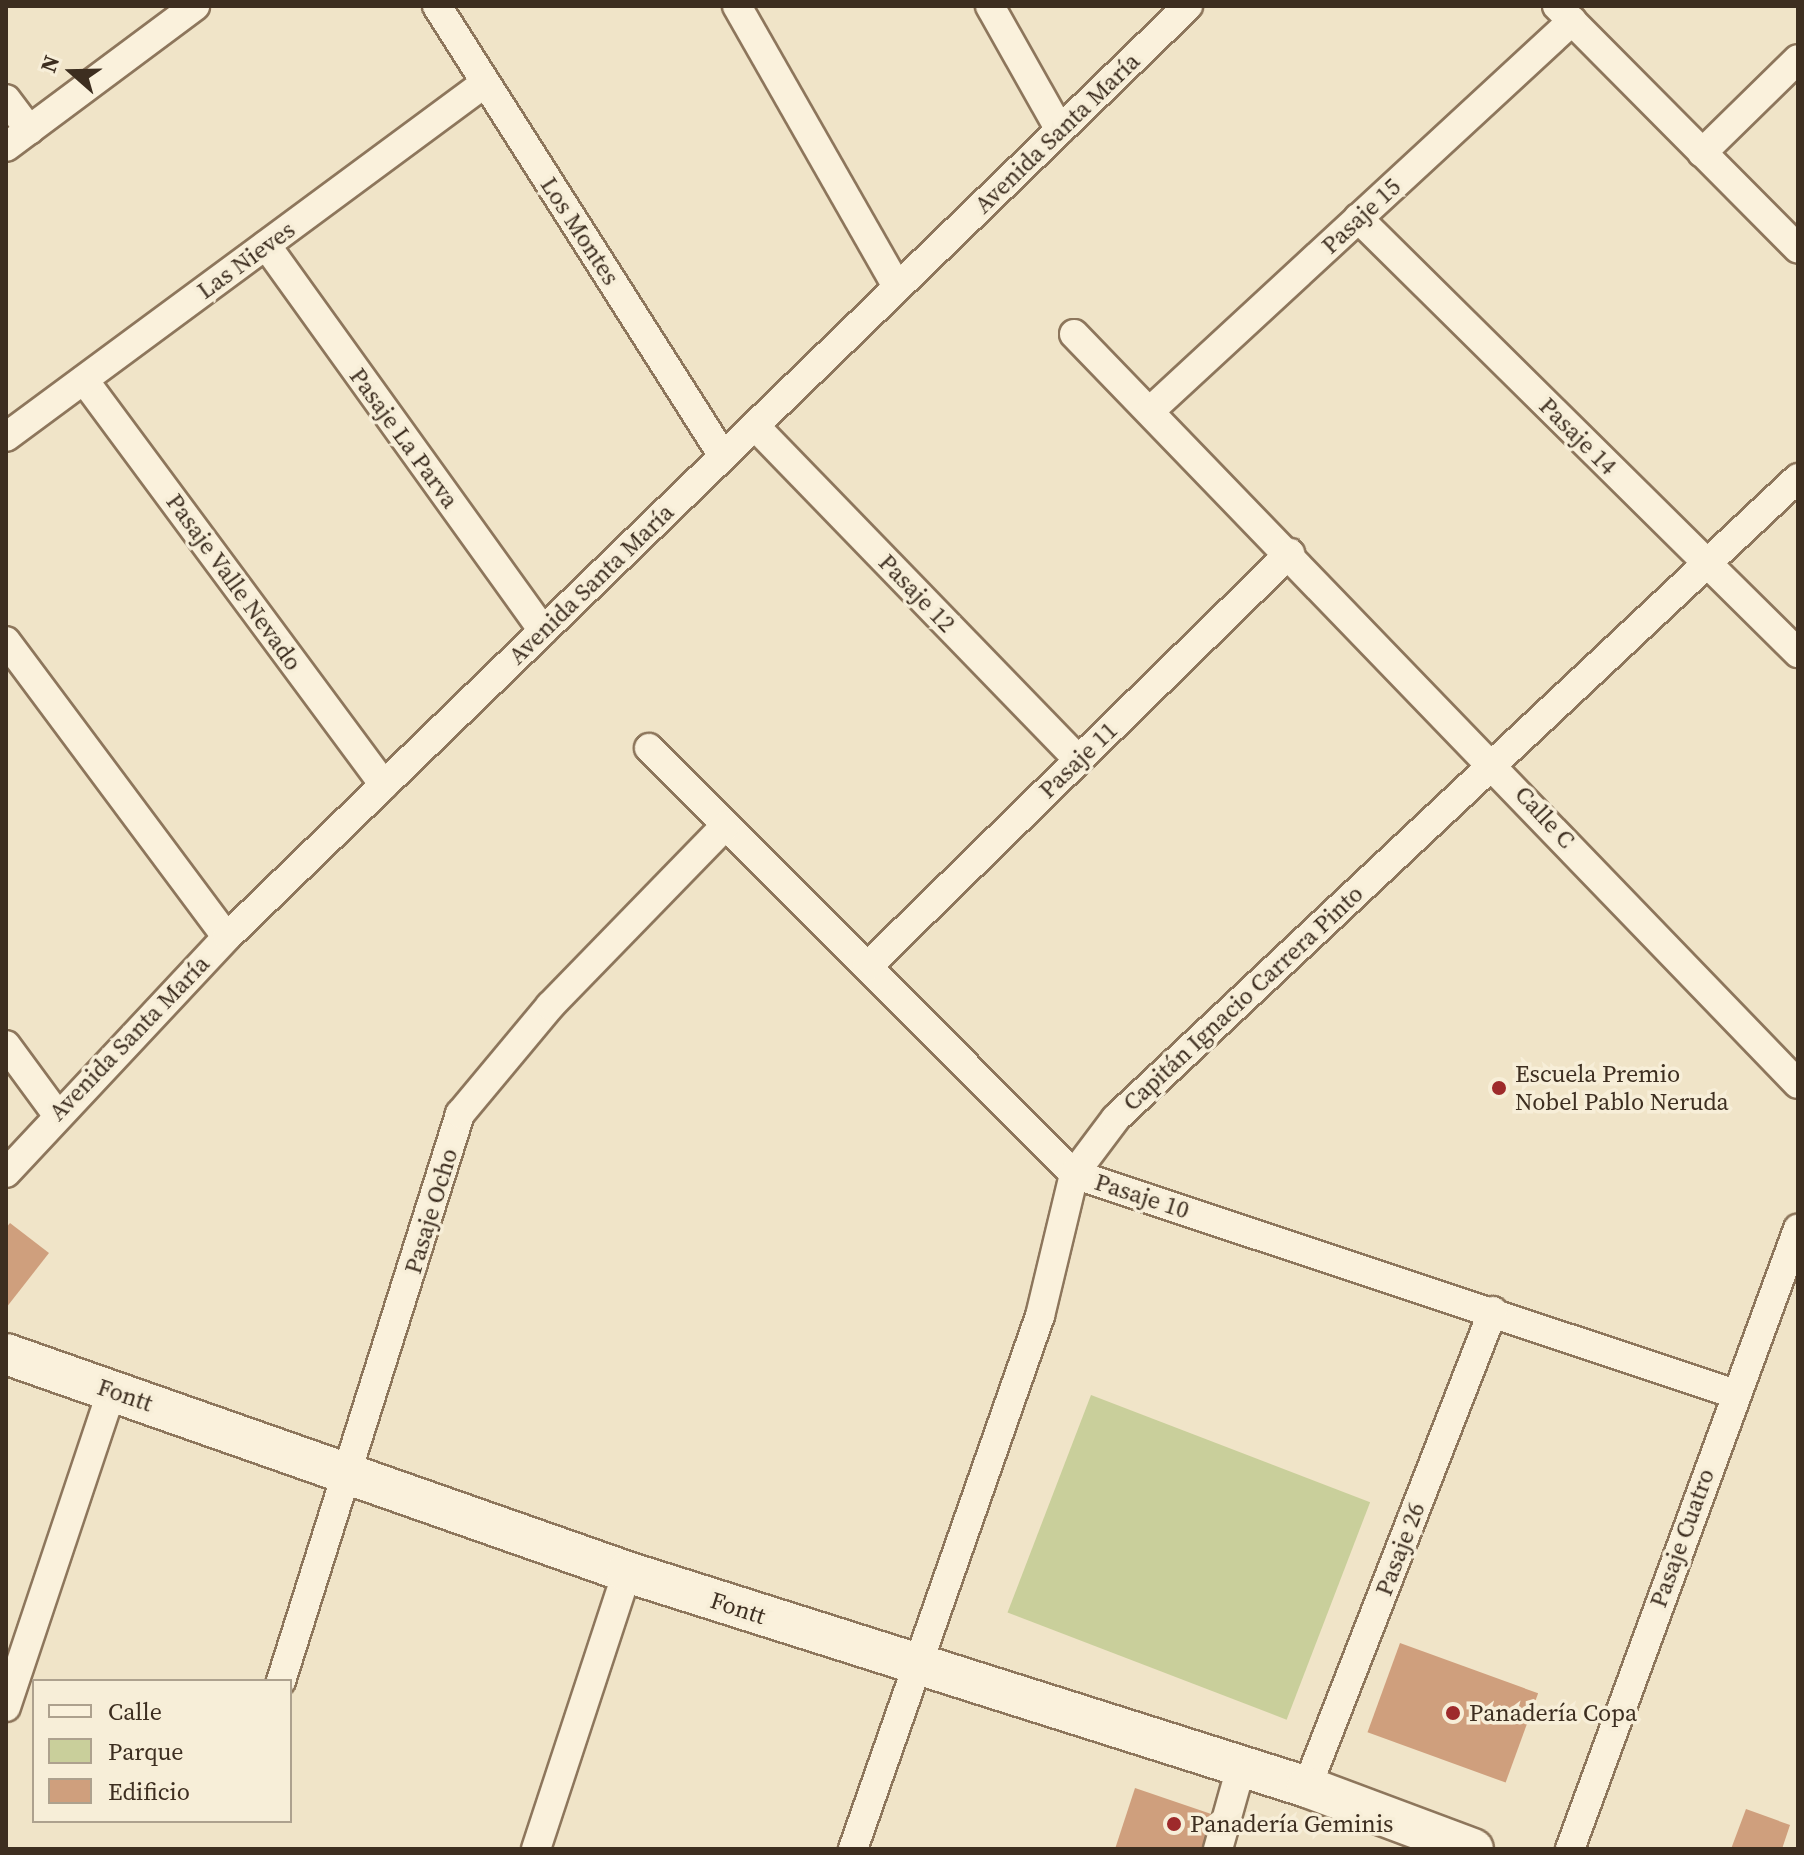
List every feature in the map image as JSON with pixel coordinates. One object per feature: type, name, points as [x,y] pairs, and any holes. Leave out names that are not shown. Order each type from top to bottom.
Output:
[{"type":"main road","name":"Fontt","points":[[6,1354],[627,1572],[1307,1787],[1473,1849]]},
{"type":"street","name":"Los Montes","points":[[437,6],[723,456]]},
{"type":"street","points":[[737,6],[897,287]]},
{"type":"street","points":[[990,6],[1060,130]]},
{"type":"street","name":"Avenida Santa María","points":[[6,1173],[56,1113],[227,937],[1188,6]]},
{"type":"street","points":[[6,147],[190,8]]},
{"type":"street","points":[[1564,14],[1798,249]]},
{"type":"street","name":"Pasaje 15","points":[[1150,411],[1358,218],[1564,14]]},
{"type":"street","points":[[1702,153],[1798,59]]},
{"type":"street","name":"Las Nieves","points":[[6,437],[485,83]]},
{"type":"street","points":[[6,99],[29,130]]},
{"type":"street","name":"Pasaje 14","points":[[1358,218],[1798,653]]},
{"type":"street","name":"Pasaje La Parva","points":[[266,245],[543,631]]},
{"type":"street","name":"Calle C","points":[[1074,334],[1493,762],[1798,1084]]},
{"type":"street","name":"Pasaje Valle Nevado","points":[[84,380],[384,785]]},
{"type":"street","name":"Pasaje 12","points":[[755,426],[1079,760]]},
{"type":"street","name":"Capitán Ignacio Carrera Pinto","points":[[853,1849],[1040,1316],[1074,1174],[1116,1118],[1798,478]]},
{"type":"street","name":"Pasaje 11","points":[[867,967],[1290,553]]},
{"type":"street","points":[[6,641],[227,937]]},
{"type":"street","name":"Pasaje 10","points":[[649,748],[1074,1174],[1735,1394]]},
{"type":"street","name":"Pasaje Ocho","points":[[282,1679],[351,1475],[460,1114],[550,1006],[726,825]]},
{"type":"street","points":[[6,1045],[56,1113]]},
{"type":"street","name":"Pasaje Cuatro","points":[[1570,1849],[1798,1229]]},
{"type":"street","name":"Pasaje 26","points":[[1307,1787],[1493,1311]]},
{"type":"street","points":[[6,1707],[112,1391]]},
{"type":"street","points":[[536,1849],[627,1572]]},
{"type":"street","points":[[1218,1849],[1241,1767]]},
{"type":"green space","points":[[1091,1395],[1370,1502],[1287,1720],[1008,1613]]},
{"type":"building","points":[[10,1223],[49,1253],[6,1308],[6,1228]]},
{"type":"building","name":"Panadería Copa","points":[[1400,1643],[1538,1693],[1506,1783],[1368,1732]]},
{"type":"building","points":[[1135,1788],[1223,1818],[1212,1849],[1115,1849]]},
{"type":"building","points":[[1746,1809],[1790,1825],[1782,1849],[1731,1849]]},
{"type":"place","name":"Escuela Premio Nobel Pablo Neruda","points":[[1499,1088]]},
{"type":"place","name":"Panadería Copa","points":[[1453,1713]]},
{"type":"place","name":"Panadería Geminis","points":[[1174,1824]]}]
